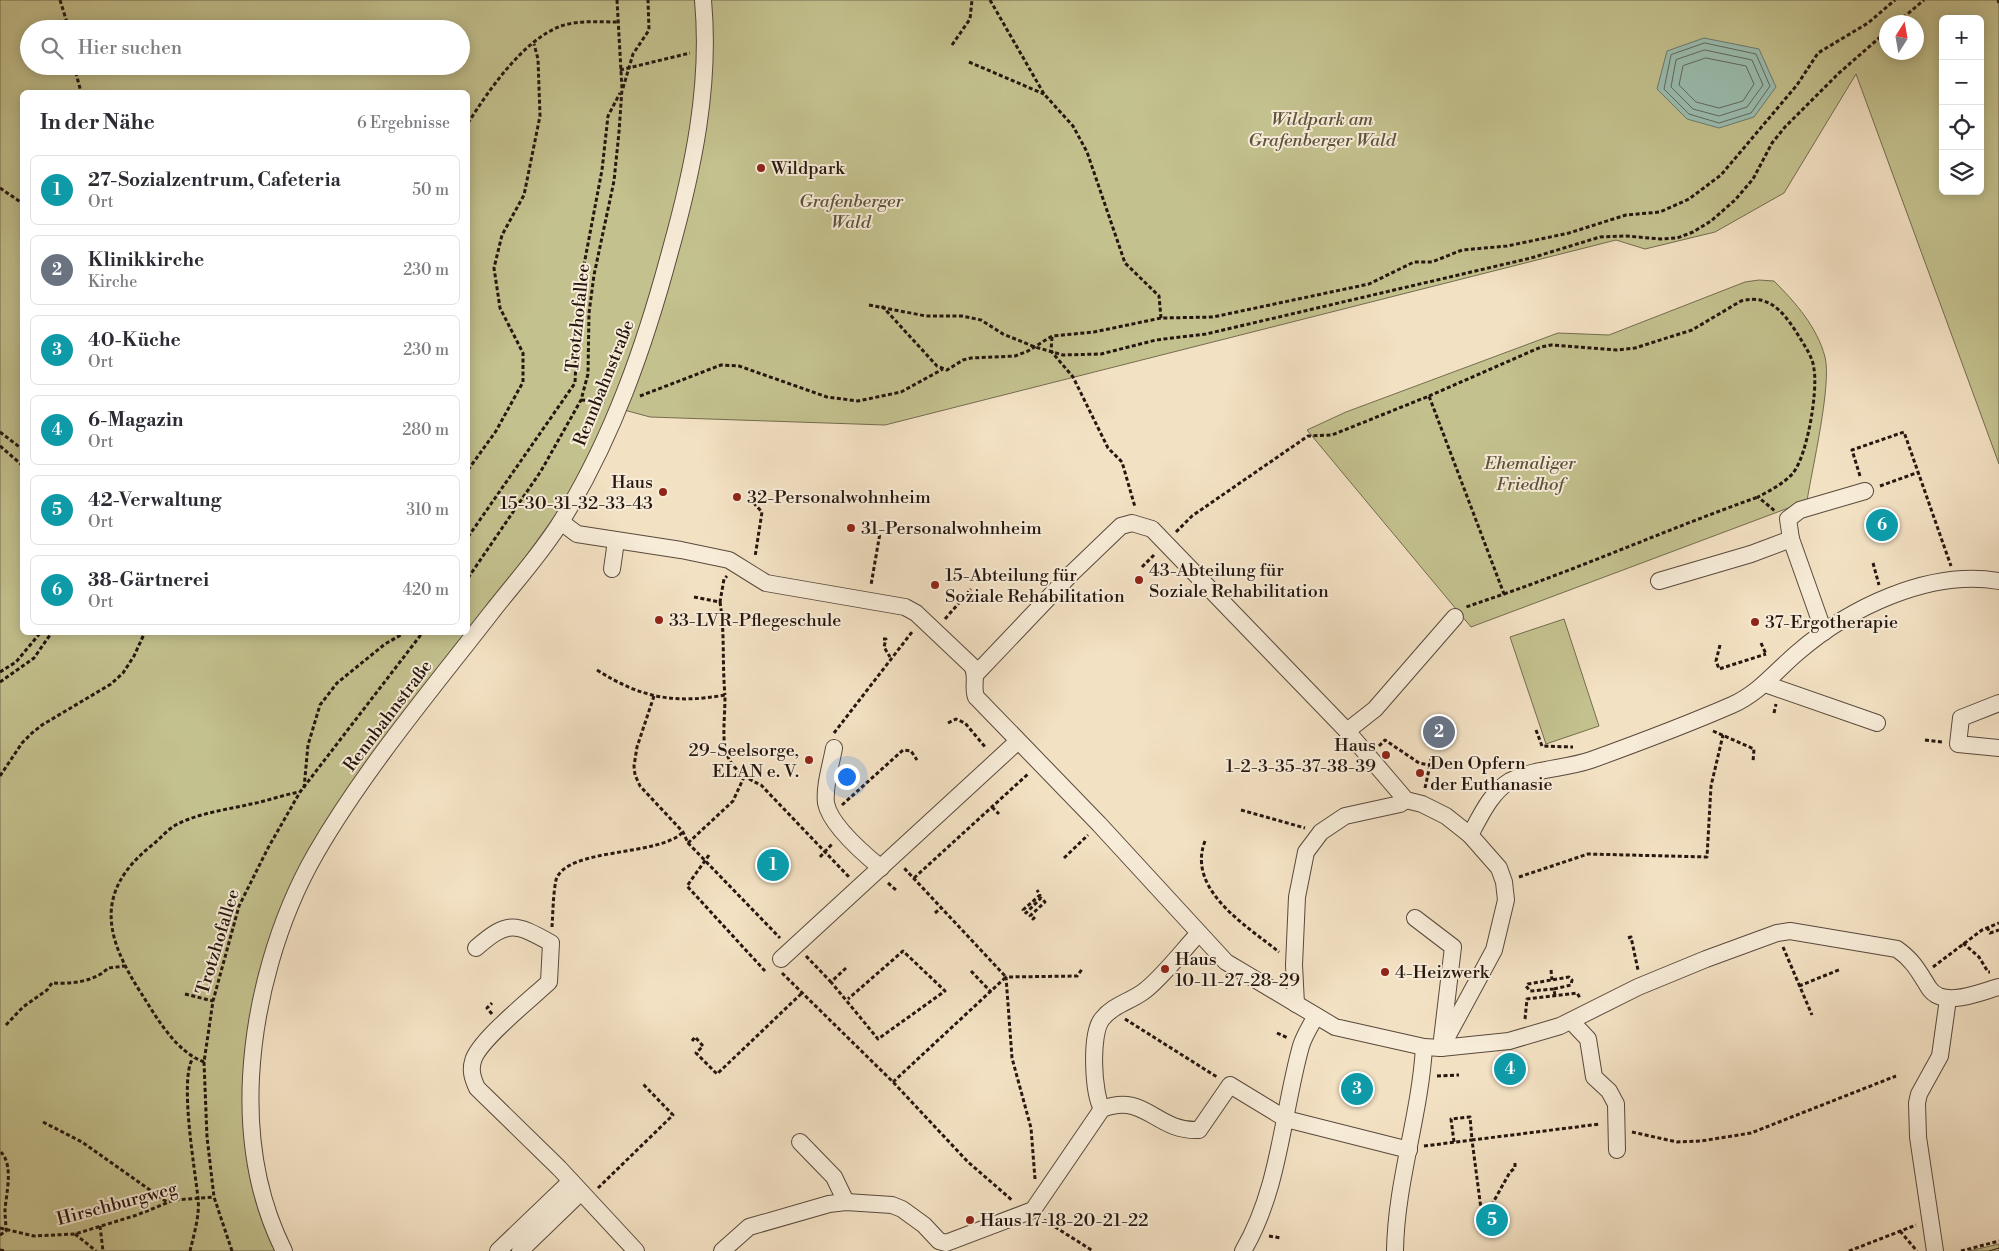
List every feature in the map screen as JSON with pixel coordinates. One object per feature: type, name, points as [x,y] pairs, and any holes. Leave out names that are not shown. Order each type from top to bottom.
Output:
[{"type":"street","name":"Rennbahnstraße","points":[[284,1251],[271,1223],[259,1182],[252,1139],[250,1086],[253,1051],[264,992],[290,908],[316,853],[353,796],[462,650],[540,554],[561,522],[576,497],[621,403],[642,351],[683,204],[698,130],[704,51],[703,0]]},
{"type":"street","points":[[1824,632],[1789,531],[1791,515],[1800,510],[1865,491]]},
{"type":"street","points":[[561,522],[577,534],[682,550],[729,560],[773,584],[905,607],[923,618],[972,666],[976,675]]},
{"type":"street","points":[[1441,1048],[1494,950],[1506,900],[1504,882],[1499,868],[1470,835],[1446,816],[1422,804],[1406,800],[1347,731],[1152,529],[1138,524],[1121,526],[1072,573],[976,675],[973,684],[976,697],[1017,742],[1099,824],[1226,962],[1335,1027],[1424,1047],[1441,1048],[1523,1037],[1571,1021],[1589,1010],[1640,986],[1778,933],[1790,931],[1897,949],[1911,958],[1930,989],[1936,995],[1948,999],[1999,987]]},
{"type":"street","points":[[1659,581],[1751,554],[1789,531]]},
{"type":"street","points":[[612,570],[616,541]]},
{"type":"street","points":[[1470,835],[1491,800],[1510,782],[1526,775],[1590,760],[1692,722],[1736,703],[1765,684],[1797,653],[1824,632],[1883,600],[1923,587],[1954,581],[1999,582]]},
{"type":"street","points":[[1347,731],[1374,709],[1455,617]]},
{"type":"street","points":[[1765,684],[1877,723]]},
{"type":"street","points":[[1999,703],[1960,718],[1958,744],[1999,748]]},
{"type":"street","points":[[787,957],[1017,742]]},
{"type":"street","points":[[834,748],[826,794],[831,815],[853,843],[887,862]]},
{"type":"street","points":[[1296,1004],[1294,965],[1296,897],[1306,852],[1321,832],[1344,816],[1400,804],[1406,800]]},
{"type":"street","points":[[1414,918],[1453,947],[1441,1048]]},
{"type":"street","points":[[476,948],[491,935],[507,927],[529,931],[552,943],[549,982],[479,1050],[471,1067],[477,1088],[579,1190],[636,1251]]},
{"type":"street","points":[[1102,1109],[1098,1102],[1095,1042],[1098,1025],[1112,1009],[1144,992],[1199,933]]},
{"type":"street","points":[[1935,1251],[1918,1137],[1917,1103],[1919,1094],[1940,1056],[1948,999]]},
{"type":"street","points":[[1243,1251],[1254,1232],[1265,1203],[1286,1119],[1301,1044],[1316,1016]]},
{"type":"street","points":[[1571,1021],[1588,1039],[1594,1077],[1609,1092],[1616,1104],[1617,1150]]},
{"type":"street","points":[[1395,1251],[1398,1205],[1422,1076],[1424,1047]]},
{"type":"street","points":[[722,1251],[749,1227],[829,1204],[846,1202],[892,1205],[902,1208],[924,1225],[939,1240],[946,1243],[1029,1211],[1102,1109],[1113,1105],[1130,1104],[1172,1127],[1183,1130],[1200,1130],[1230,1085],[1286,1119],[1410,1147]]},
{"type":"street","points":[[800,1142],[834,1178],[846,1202]]},
{"type":"street","points":[[498,1251],[579,1190]]},
{"type":"street","points":[[520,1251],[579,1190]]},
{"type":"path","points":[[60,0],[66,20]]},
{"type":"path","name":"Trotzhofallee","points":[[470,575],[541,471],[580,400],[588,374],[589,313],[594,275],[614,181],[622,89],[617,0]]},
{"type":"path","points":[[470,534],[575,383],[578,290],[602,170],[608,116],[622,89],[633,54],[649,30],[648,0]]},
{"type":"path","points":[[952,45],[970,19],[972,0]]},
{"type":"path","points":[[990,0],[1044,94],[1073,126],[1087,152],[1125,263],[1159,296],[1161,318]]},
{"type":"path","points":[[580,400],[621,403],[721,365],[739,366],[827,397],[858,401],[900,392],[971,358],[1015,356],[1035,347],[1052,336],[1094,332],[1161,318],[1213,317],[1359,286],[1376,281],[1414,262],[1432,262],[1462,250],[1507,246],[1569,233],[1626,216],[1660,212],[1677,206],[1710,185],[1721,175],[1797,85],[1818,53],[1868,23],[1895,0]]},
{"type":"path","points":[[1906,15],[1924,0]]},
{"type":"path","points":[[470,120],[499,78],[534,44],[562,26],[594,22],[619,22]]},
{"type":"path","points":[[869,305],[926,316],[962,316],[982,320],[1003,334],[1035,347],[1079,356],[1101,354],[1156,340],[1206,334],[1531,258],[1600,237],[1677,238],[1711,221],[1735,200],[1753,179],[1772,143],[1785,127],[1839,73],[1879,38]]},
{"type":"path","points":[[470,467],[496,431],[524,382],[523,353],[500,308],[494,268],[502,236],[524,195],[540,116],[538,59],[534,44]]},
{"type":"path","points":[[620,70],[678,54],[704,51]]},
{"type":"path","points":[[969,62],[1044,94]]},
{"type":"path","points":[[76,75],[80,90]]},
{"type":"path","points":[[0,188],[20,202]]},
{"type":"path","points":[[1166,542],[1192,516],[1308,436],[1332,435],[1546,346],[1617,350],[1635,348],[1692,330],[1732,304],[1749,299],[1762,300],[1784,313],[1808,352],[1815,370],[1814,392],[1804,452],[1792,475],[1758,497],[1563,573],[1464,608],[1455,617]]},
{"type":"path","points":[[882,306],[937,366],[943,370]]},
{"type":"path","points":[[1052,336],[1051,351],[1073,377],[1108,448],[1122,462],[1138,524]]},
{"type":"path","points":[[1429,396],[1504,594]]},
{"type":"path","points":[[0,432],[20,447]]},
{"type":"path","points":[[1918,472],[1865,491],[1852,450],[1904,432],[1951,562],[1954,581]]},
{"type":"path","points":[[0,446],[20,463]]},
{"type":"path","points":[[1758,497],[1789,531]]},
{"type":"path","points":[[749,498],[762,512],[745,570],[724,579],[720,602],[724,622],[722,661],[725,695],[725,751],[729,761],[744,777],[761,785],[860,888]]},
{"type":"path","points":[[863,529],[880,533],[868,600]]},
{"type":"path","points":[[935,630],[971,589]]},
{"type":"path","points":[[694,597],[720,602]]},
{"type":"path","points":[[834,748],[832,743],[834,731],[877,679],[890,657],[923,618]]},
{"type":"path","points":[[0,672],[16,662],[38,635]]},
{"type":"path","points":[[0,682],[34,658],[50,635]]},
{"type":"path","points":[[0,776],[22,743],[42,725],[82,703],[118,678],[134,656],[144,635]]},
{"type":"path","points":[[304,788],[308,745],[320,705],[337,683],[385,644],[401,635]]},
{"type":"path","name":"Trotzhofallee","points":[[232,1251],[214,1197],[207,1137],[204,1062],[214,1001],[240,906],[268,848],[300,792],[421,635]]},
{"type":"path","points":[[883,639],[886,639],[884,648],[890,657]]},
{"type":"path","points":[[1720,645],[1716,661],[1719,668],[1766,654]]},
{"type":"path","points":[[597,670],[630,689],[654,696],[694,700],[725,695]]},
{"type":"path","points":[[654,696],[637,746],[635,775],[640,786],[683,832],[688,844],[763,921],[787,957],[802,993],[892,1082],[968,1162],[1029,1211],[1093,1251]]},
{"type":"path","points":[[948,723],[956,719],[965,723],[997,760]]},
{"type":"path","points":[[1692,722],[1754,749],[1753,762]]},
{"type":"path","points":[[1536,730],[1541,738],[1542,746],[1577,747],[1583,750],[1590,760]]},
{"type":"path","points":[[1504,882],[1588,854],[1707,857],[1711,786],[1723,735]]},
{"type":"path","points":[[1368,757],[1386,740],[1420,763],[1430,765]]},
{"type":"path","points":[[831,815],[903,750],[911,752],[917,760]]},
{"type":"path","points":[[1428,774],[1431,759]]},
{"type":"path","points":[[914,878],[1039,764]]},
{"type":"path","points":[[688,844],[732,802],[744,777]]},
{"type":"path","points":[[204,1062],[193,1058],[171,1036],[150,1007],[125,966],[113,937],[110,909],[112,900],[126,872],[138,856],[174,826],[198,816],[300,792]]},
{"type":"path","points":[[992,807],[999,814]]},
{"type":"path","points":[[1241,810],[1321,832]]},
{"type":"path","points":[[1064,858],[1099,824]]},
{"type":"path","points":[[552,943],[557,879],[564,871],[589,857],[653,846],[677,839],[683,832]]},
{"type":"path","points":[[1205,841],[1201,856],[1202,871],[1221,904],[1294,965]]},
{"type":"path","points":[[709,855],[687,886],[765,971]]},
{"type":"path","points":[[887,862],[914,878],[1006,977],[1012,1058],[1031,1128],[1034,1152],[1035,1187],[1029,1211]]},
{"type":"path","points":[[1035,917],[1033,919],[1030,916],[1045,902],[1042,898],[1026,913],[1023,910],[1040,894],[1036,890]]},
{"type":"path","points":[[935,913],[942,906]]},
{"type":"path","points":[[763,921],[767,916]]},
{"type":"path","points":[[1923,975],[1962,943],[1987,927],[1999,923]]},
{"type":"path","points":[[1987,927],[1990,933],[1999,930]]},
{"type":"path","points":[[1778,933],[1812,1015]]},
{"type":"path","points":[[1628,938],[1631,937],[1640,986]]},
{"type":"path","points":[[1962,943],[1979,957],[1988,972],[1993,972]]},
{"type":"path","points":[[787,957],[831,982],[848,999],[878,1039],[945,991],[903,951],[848,999]]},
{"type":"path","points":[[6,1026],[23,1007],[47,990],[52,983],[79,982],[104,972],[108,968],[125,966]]},
{"type":"path","points":[[831,982],[846,968]]},
{"type":"path","points":[[892,1082],[1006,977],[1077,976],[1084,968]]},
{"type":"path","points":[[1799,986],[1841,969]]},
{"type":"path","points":[[970,970],[991,992]]},
{"type":"path","points":[[1551,970],[1552,980]]},
{"type":"path","points":[[1569,977],[1572,980],[1571,985],[1554,989],[1530,991],[1526,986],[1528,984],[1569,977]]},
{"type":"path","points":[[1554,989],[1555,996]]},
{"type":"path","points":[[692,1041],[695,1037],[703,1046],[696,1053],[717,1074],[802,993]]},
{"type":"path","points":[[1523,1037],[1527,999],[1577,993],[1589,1010]]},
{"type":"path","points":[[185,994],[214,1001]]},
{"type":"path","points":[[1112,1009],[1230,1085]]},
{"type":"path","points":[[190,1251],[198,1198],[195,1186],[188,1109],[189,1064],[193,1058]]},
{"type":"path","points":[[1422,1076],[1459,1075]]},
{"type":"path","points":[[1410,1147],[1617,1124],[1634,1133],[1670,1141],[1701,1141],[1723,1138],[1758,1130],[1896,1076]]},
{"type":"path","points":[[579,1190],[673,1116],[643,1084]]},
{"type":"path","points":[[667,1109],[671,1104]]},
{"type":"path","points":[[1454,1142],[1451,1118],[1470,1117],[1481,1209],[1490,1208]]},
{"type":"path","points":[[44,1122],[82,1142],[167,1202]]},
{"type":"path","points":[[0,1235],[6,1231],[5,1210],[8,1183],[4,1155],[1,1152]]},
{"type":"path","points":[[1491,1214],[1490,1208],[1500,1187],[1515,1168],[1515,1162]]},
{"type":"path","name":"Hirschburgweg","points":[[0,1228],[6,1231],[34,1236],[75,1234],[146,1212],[167,1202],[214,1197]]},
{"type":"path","points":[[1849,1251],[1930,1220]]},
{"type":"path","points":[[100,1226],[103,1251]]},
{"type":"path","points":[[1900,1231],[1917,1251]]},
{"type":"path","points":[[75,1234],[96,1251]]},
{"type":"path","points":[[1961,1251],[1999,1241]]},
{"type":"path","points":[[0,1250],[4,1251]]},
{"type":"green space","name":"Grafenberger Wald","points":[[0,0],[1999,0],[1999,464],[1856,74],[1784,193],[1715,232],[1645,249],[1616,240],[885,425],[650,417],[613,407],[565,502],[470,633],[470,90],[20,90],[20,635],[469,635],[312,852],[246,1065],[279,1251],[0,1251]]},
{"type":"green space","name":"Ehemaliger Friedhof","points":[[1759,280],[1774,281],[1790,298],[1805,316],[1817,336],[1825,357],[1826,386],[1824,406],[1807,501],[1471,627],[1307,430],[1346,412],[1558,333],[1609,335],[1745,282]]},
{"type":"green space","points":[[1564,619],[1599,726],[1546,744],[1510,637]]},
{"type":"green space","points":[[1999,1244],[1999,1251],[1969,1251]]},
{"type":"water","points":[[1704,38],[1759,49],[1776,87],[1754,117],[1719,128],[1687,119],[1657,89],[1667,51]]},
{"type":"tram line","points":[[1989,1251],[1999,1248]]},
{"type":"place","name":"Wildpark","points":[[761,168]]},
{"type":"place","name":"Haus 15-30-31-32-33-43","points":[[663,492]]},
{"type":"place","name":"32-Personalwohnheim","points":[[737,497]]},
{"type":"place","name":"38-Gärtnerei","points":[[1882,525]]},
{"type":"place","name":"31-Personalwohnheim","points":[[851,528]]},
{"type":"place","name":"43-Abteilung für Soziale Rehabilitation","points":[[1139,580]]},
{"type":"place","name":"15-Abteilung für Soziale Rehabilitation","points":[[935,585]]},
{"type":"place","name":"33-LVR-Pflegeschule","points":[[659,620]]},
{"type":"place","name":"37-Ergotherapie","points":[[1755,622]]},
{"type":"place","name":"Klinikkirche","points":[[1439,732]]},
{"type":"place","name":"Haus 1-2-3-35-37-38-39","points":[[1386,755]]},
{"type":"place","name":"29-Seelsorge, ELAN e. V.","points":[[809,760]]},
{"type":"place","name":"Den Opfern der Euthanasie","points":[[1420,773]]},
{"type":"place","name":"27-Sozialzentrum, Cafeteria","points":[[773,865]]},
{"type":"place","name":"Haus 10-11-27-28-29","points":[[1165,969]]},
{"type":"place","name":"4-Heizwerk","points":[[1385,972]]},
{"type":"place","name":"6-Magazin","points":[[1510,1069]]},
{"type":"place","name":"40-Küche","points":[[1357,1089]]},
{"type":"place","name":"Haus 17-18-20-21-22","points":[[970,1220]]},
{"type":"place","name":"42-Verwaltung","points":[[1492,1220]]},
{"type":"park label","name":"Wildpark am Grafenberger Wald","points":[[1322,129]]}]
